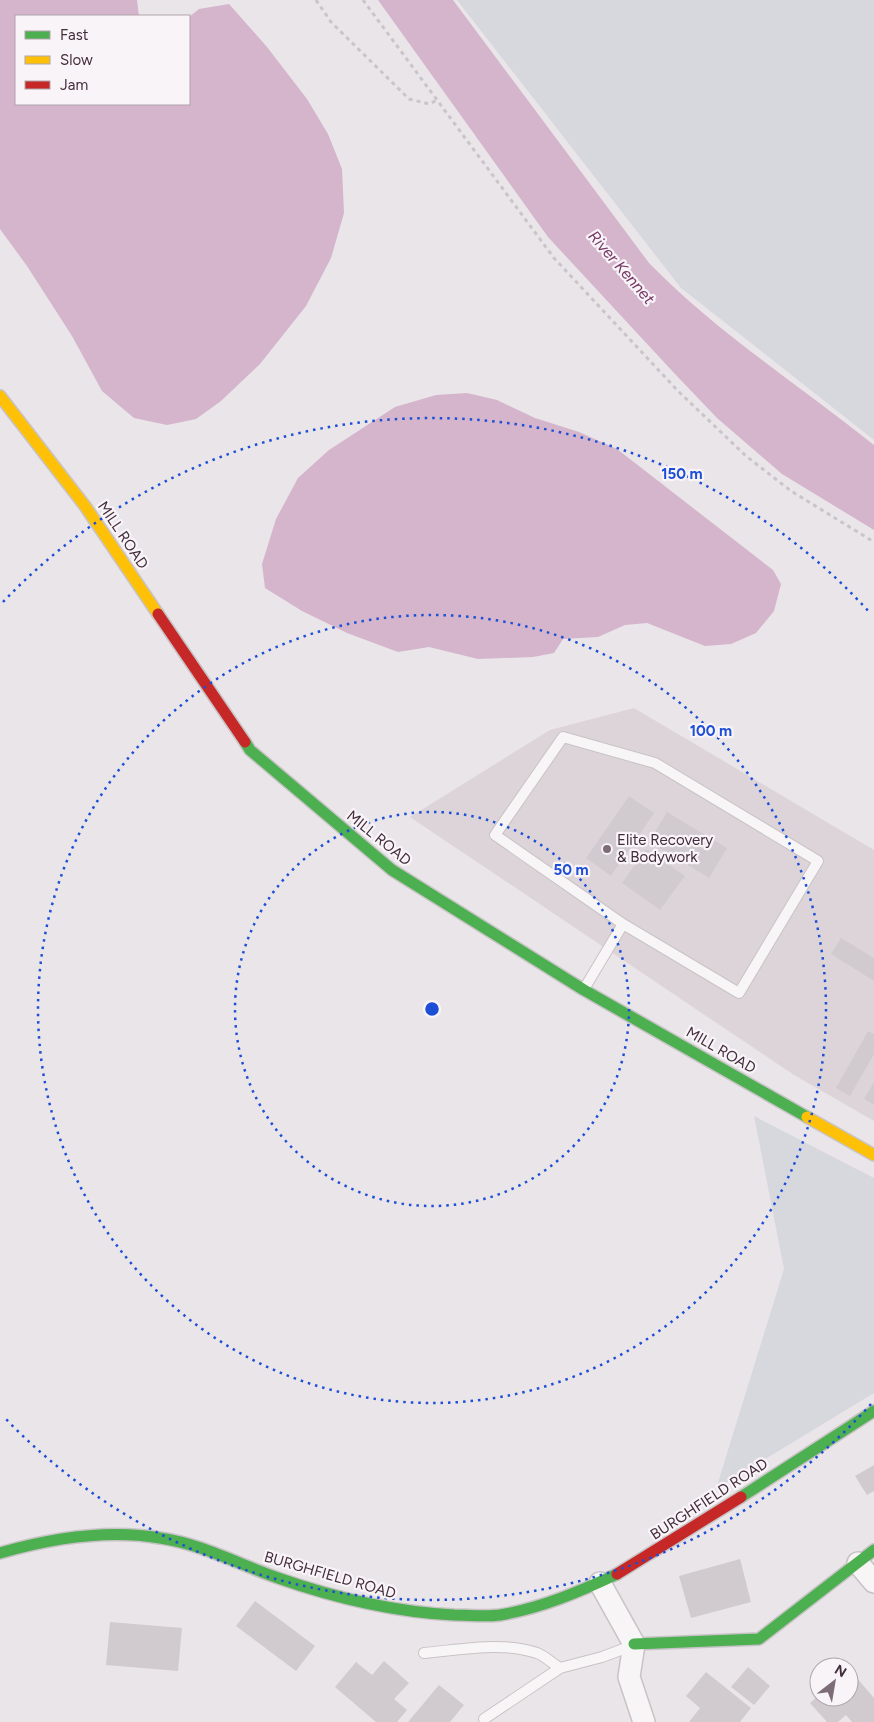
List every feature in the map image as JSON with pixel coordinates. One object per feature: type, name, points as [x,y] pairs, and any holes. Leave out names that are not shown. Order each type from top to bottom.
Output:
[{"type":"street","name":"MILL ROAD","points":[[0,396],[85,506],[250,750],[392,870],[584,990],[874,1155]]},
{"type":"street","name":"BURGHFIELD ROAD","points":[[0,1553],[28,1544],[73,1537],[119,1533],[152,1537],[183,1542],[286,1580],[375,1606],[429,1614],[496,1615],[542,1605],[600,1583],[669,1544],[874,1411]]},
{"type":"street","points":[[634,1644],[759,1639],[866,1556],[874,1582]]},
{"type":"street","points":[[600,1583],[634,1644],[628,1677],[644,1722]]},
{"type":"lane","points":[[563,737],[654,763],[818,861],[739,993],[623,924],[495,835],[563,737]]},
{"type":"lane","points":[[584,990],[623,924]]},
{"type":"lane","points":[[484,1719],[560,1668],[602,1657],[634,1644]]},
{"type":"lane","points":[[424,1653],[478,1648],[520,1649],[539,1654],[560,1668]]},
{"type":"path","points":[[316,0],[331,22],[409,99],[429,104],[437,100]]},
{"type":"path","points":[[363,0],[554,258],[678,391],[746,456],[791,491],[874,542]]},
{"type":"shaded area","points":[[457,0],[874,0],[874,440],[681,288]]},
{"type":"shaded area","points":[[634,708],[874,850],[874,1121],[794,1075],[410,817],[550,730]]},
{"type":"shaded area","points":[[754,1116],[874,1178],[874,1393],[716,1489],[784,1269]]},
{"type":"water","points":[[0,0],[137,0],[139,15],[15,15],[15,105],[190,105],[190,16],[199,9],[229,4],[267,47],[307,99],[328,134],[342,169],[344,213],[331,258],[306,306],[260,364],[221,401],[196,419],[167,425],[134,418],[102,391],[72,336],[27,266],[0,229]]},
{"type":"water","name":"River Kennet","points":[[378,0],[453,0],[649,263],[730,335],[874,445],[874,530],[782,474],[717,418],[675,374],[548,237]]},
{"type":"water","points":[[467,393],[497,400],[535,418],[579,432],[617,449],[773,570],[781,584],[774,611],[756,633],[731,644],[705,646],[647,623],[625,625],[598,637],[563,639],[554,653],[533,657],[478,659],[429,647],[398,652],[347,633],[302,611],[265,588],[262,564],[276,519],[298,478],[329,450],[395,407],[436,395]]},
{"type":"building","points":[[629,796],[654,813],[611,876],[586,858]]},
{"type":"building","points":[[667,812],[727,848],[709,878],[649,842]]},
{"type":"building","points":[[646,849],[685,876],[660,910],[622,883]]},
{"type":"building","points":[[841,938],[874,958],[874,981],[831,954]]},
{"type":"building","points":[[868,1031],[874,1034],[874,1054],[850,1096],[836,1088]]},
{"type":"building","points":[[874,1082],[874,1105],[864,1099]]},
{"type":"building","points":[[874,1465],[874,1491],[867,1495],[855,1476]]},
{"type":"building","points":[[740,1559],[751,1602],[691,1618],[679,1576]]},
{"type":"building","points":[[255,1601],[315,1646],[296,1671],[236,1626]]},
{"type":"building","points":[[110,1622],[182,1628],[178,1671],[106,1665]]},
{"type":"building","points":[[384,1661],[409,1683],[394,1699],[407,1710],[397,1722],[376,1722],[335,1687],[356,1662],[372,1675]]},
{"type":"building","points":[[748,1667],[770,1686],[754,1705],[731,1687]]},
{"type":"building","points":[[706,1672],[751,1708],[740,1722],[689,1722],[700,1708],[686,1696]]},
{"type":"building","points":[[859,1681],[874,1698],[874,1722],[852,1722],[846,1715],[838,1722],[827,1722],[814,1707],[859,1707]]},
{"type":"building","points":[[439,1685],[464,1705],[450,1722],[408,1722]]},
{"type":"traffic: fast","points":[[245,742],[250,750],[392,870],[584,990],[807,1117]]},
{"type":"traffic: fast","points":[[741,1497],[874,1411]]},
{"type":"traffic: fast","points":[[0,1553],[39,1543],[79,1536],[140,1535],[191,1545],[278,1578],[343,1598],[409,1611],[483,1616],[515,1612],[560,1599],[617,1574]]},
{"type":"traffic: fast","points":[[634,1644],[759,1639],[874,1550]]},
{"type":"traffic: slow","points":[[0,396],[85,506],[158,614]]},
{"type":"traffic: slow","points":[[807,1117],[874,1155]]},
{"type":"traffic: jam","points":[[158,614],[245,742]]},
{"type":"traffic: jam","points":[[617,1574],[741,1497]]},
{"type":"place","name":"Elite Recovery & Bodywork","points":[[607,849]]}]
